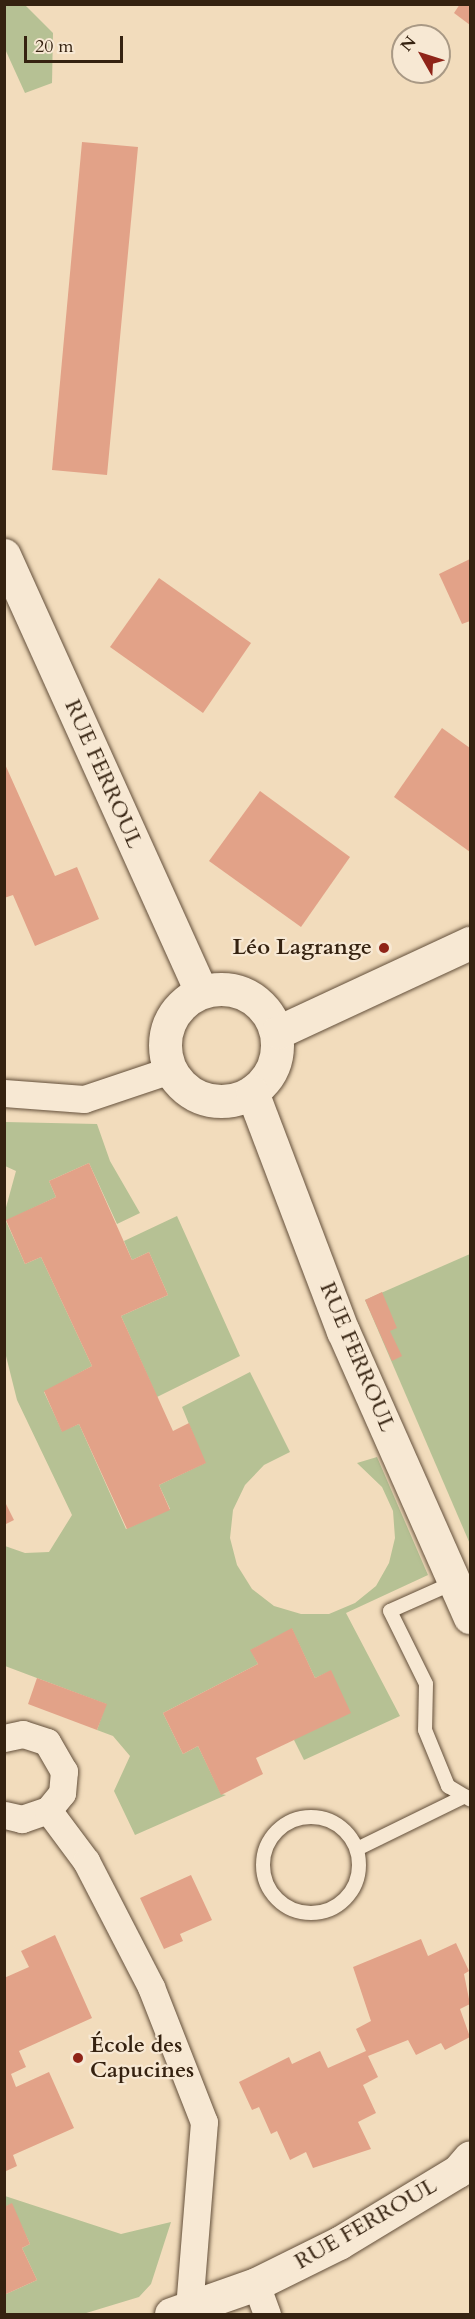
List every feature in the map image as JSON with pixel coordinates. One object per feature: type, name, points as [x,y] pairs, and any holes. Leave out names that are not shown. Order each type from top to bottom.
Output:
[{"type":"street","name":"RUE FERROUL","points":[[4,555],[201,992]]},
{"type":"street","points":[[278,1032],[471,943]]},
{"type":"street","points":[[201,992],[241,992],[257,1002],[278,1032],[270,1074],[252,1092],[221,1102],[201,1098],[184,1088],[170,1070],[165,1055],[169,1026],[185,1002],[201,992]]},
{"type":"street","points":[[4,1093],[84,1099],[170,1070]]},
{"type":"street","name":"RUE FERROUL","points":[[252,1092],[343,1331],[471,1617]]},
{"type":"street","points":[[4,1738],[35,1736],[56,1751],[64,1782],[48,1810],[22,1819],[4,1815]]},
{"type":"street","points":[[48,1810],[87,1861],[151,1987],[204,2122],[180,2311]]},
{"type":"street","name":"RUE FERROUL","points":[[180,2311],[256,2284],[339,2243],[458,2171],[471,2157]]},
{"type":"street","points":[[256,2284],[267,2314]]},
{"type":"lane","points":[[455,1582],[390,1611],[426,1684],[425,1730],[448,1786],[468,1797]]},
{"type":"lane","points":[[357,1849],[468,1797]]},
{"type":"lane","points":[[304,1816],[336,1823],[357,1849],[357,1880],[351,1893],[326,1911],[297,1911],[283,1905],[264,1879],[266,1846],[289,1822],[304,1816]]},
{"type":"green space","points":[[4,5],[25,5],[53,33],[52,83],[25,93],[5,49]]},
{"type":"green space","points":[[5,1122],[97,1124],[110,1161],[140,1213],[117,1224],[89,1163],[49,1181],[56,1197],[6,1221],[25,1264],[41,1257],[92,1366],[44,1392],[62,1431],[79,1424],[126,1529],[170,1509],[159,1485],[205,1463],[182,1407],[250,1372],[290,1452],[264,1465],[245,1485],[233,1510],[230,1538],[237,1565],[252,1589],[274,1606],[301,1614],[329,1614],[355,1603],[376,1586],[389,1563],[395,1538],[393,1511],[382,1487],[357,1463],[377,1457],[428,1575],[346,1613],[400,1716],[304,1760],[294,1740],[331,1671],[315,1678],[292,1629],[251,1650],[258,1664],[163,1713],[183,1754],[198,1746],[221,1794],[226,1795],[135,1835],[114,1791],[130,1756],[113,1736],[97,1730],[106,1704],[5,1666],[5,1546],[25,1553],[49,1552],[72,1515],[17,1400],[5,1352],[5,1211],[16,1171],[5,1166]]},
{"type":"green space","points":[[177,1216],[240,1356],[157,1397],[121,1316],[168,1295],[149,1252],[132,1260],[124,1241]]},
{"type":"green space","points":[[470,1254],[470,1544],[365,1300]]},
{"type":"green space","points":[[5,2196],[121,2234],[171,2222],[151,2284],[139,2297],[83,2314],[5,2314],[4,2295],[37,2280],[22,2248],[30,2244],[11,2204],[5,2207]]},
{"type":"building","points":[[460,4],[470,4],[470,25],[454,13]]},
{"type":"building","points":[[82,142],[138,147],[107,475],[52,470]]},
{"type":"building","points":[[470,559],[470,621],[462,624],[439,574]]},
{"type":"building","points":[[159,578],[251,643],[203,713],[110,647]]},
{"type":"building","points":[[442,728],[470,748],[470,852],[394,797]]},
{"type":"building","points":[[4,762],[55,876],[77,867],[99,919],[35,946],[13,895],[4,898]]},
{"type":"building","points":[[260,791],[350,857],[301,927],[209,861]]},
{"type":"building","points":[[89,1163],[132,1260],[149,1252],[168,1295],[121,1316],[173,1431],[189,1423],[206,1463],[159,1485],[170,1510],[127,1529],[79,1424],[62,1432],[44,1391],[92,1366],[41,1257],[25,1264],[6,1220],[56,1197],[49,1181]]},
{"type":"building","points":[[382,1292],[397,1328],[390,1331],[402,1356],[392,1361],[365,1300]]},
{"type":"building","points":[[4,1500],[14,1520],[4,1525]]},
{"type":"building","points":[[292,1628],[315,1678],[331,1670],[351,1713],[256,1758],[263,1774],[221,1795],[198,1746],[183,1754],[163,1713],[258,1664],[250,1650]]},
{"type":"building","points":[[37,1678],[107,1704],[97,1730],[28,1704]]},
{"type":"building","points":[[191,1875],[212,1920],[180,1934],[183,1941],[164,1949],[140,1898]]},
{"type":"building","points":[[55,1935],[92,2018],[19,2051],[26,2067],[11,2074],[16,2087],[49,2072],[74,2128],[13,2155],[17,2166],[4,2172],[4,1978],[29,1967],[21,1951]]},
{"type":"building","points":[[421,1939],[428,1956],[456,1943],[469,1971],[464,1974],[470,2004],[460,2009],[470,2037],[445,2050],[441,2043],[416,2055],[408,2040],[368,2056],[378,2077],[363,2085],[376,2113],[358,2122],[371,2149],[313,2168],[306,2152],[290,2160],[277,2131],[271,2134],[259,2107],[252,2110],[239,2082],[289,2057],[292,2064],[320,2051],[328,2068],[366,2051],[356,2029],[371,2021],[353,1967]]},
{"type":"building","points":[[12,2203],[30,2244],[22,2248],[37,2280],[4,2295],[4,2207]]},
{"type":"place","name":"Léo Lagrange","points":[[384,948]]},
{"type":"place","name":"École des Capucines","points":[[78,2058]]}]
